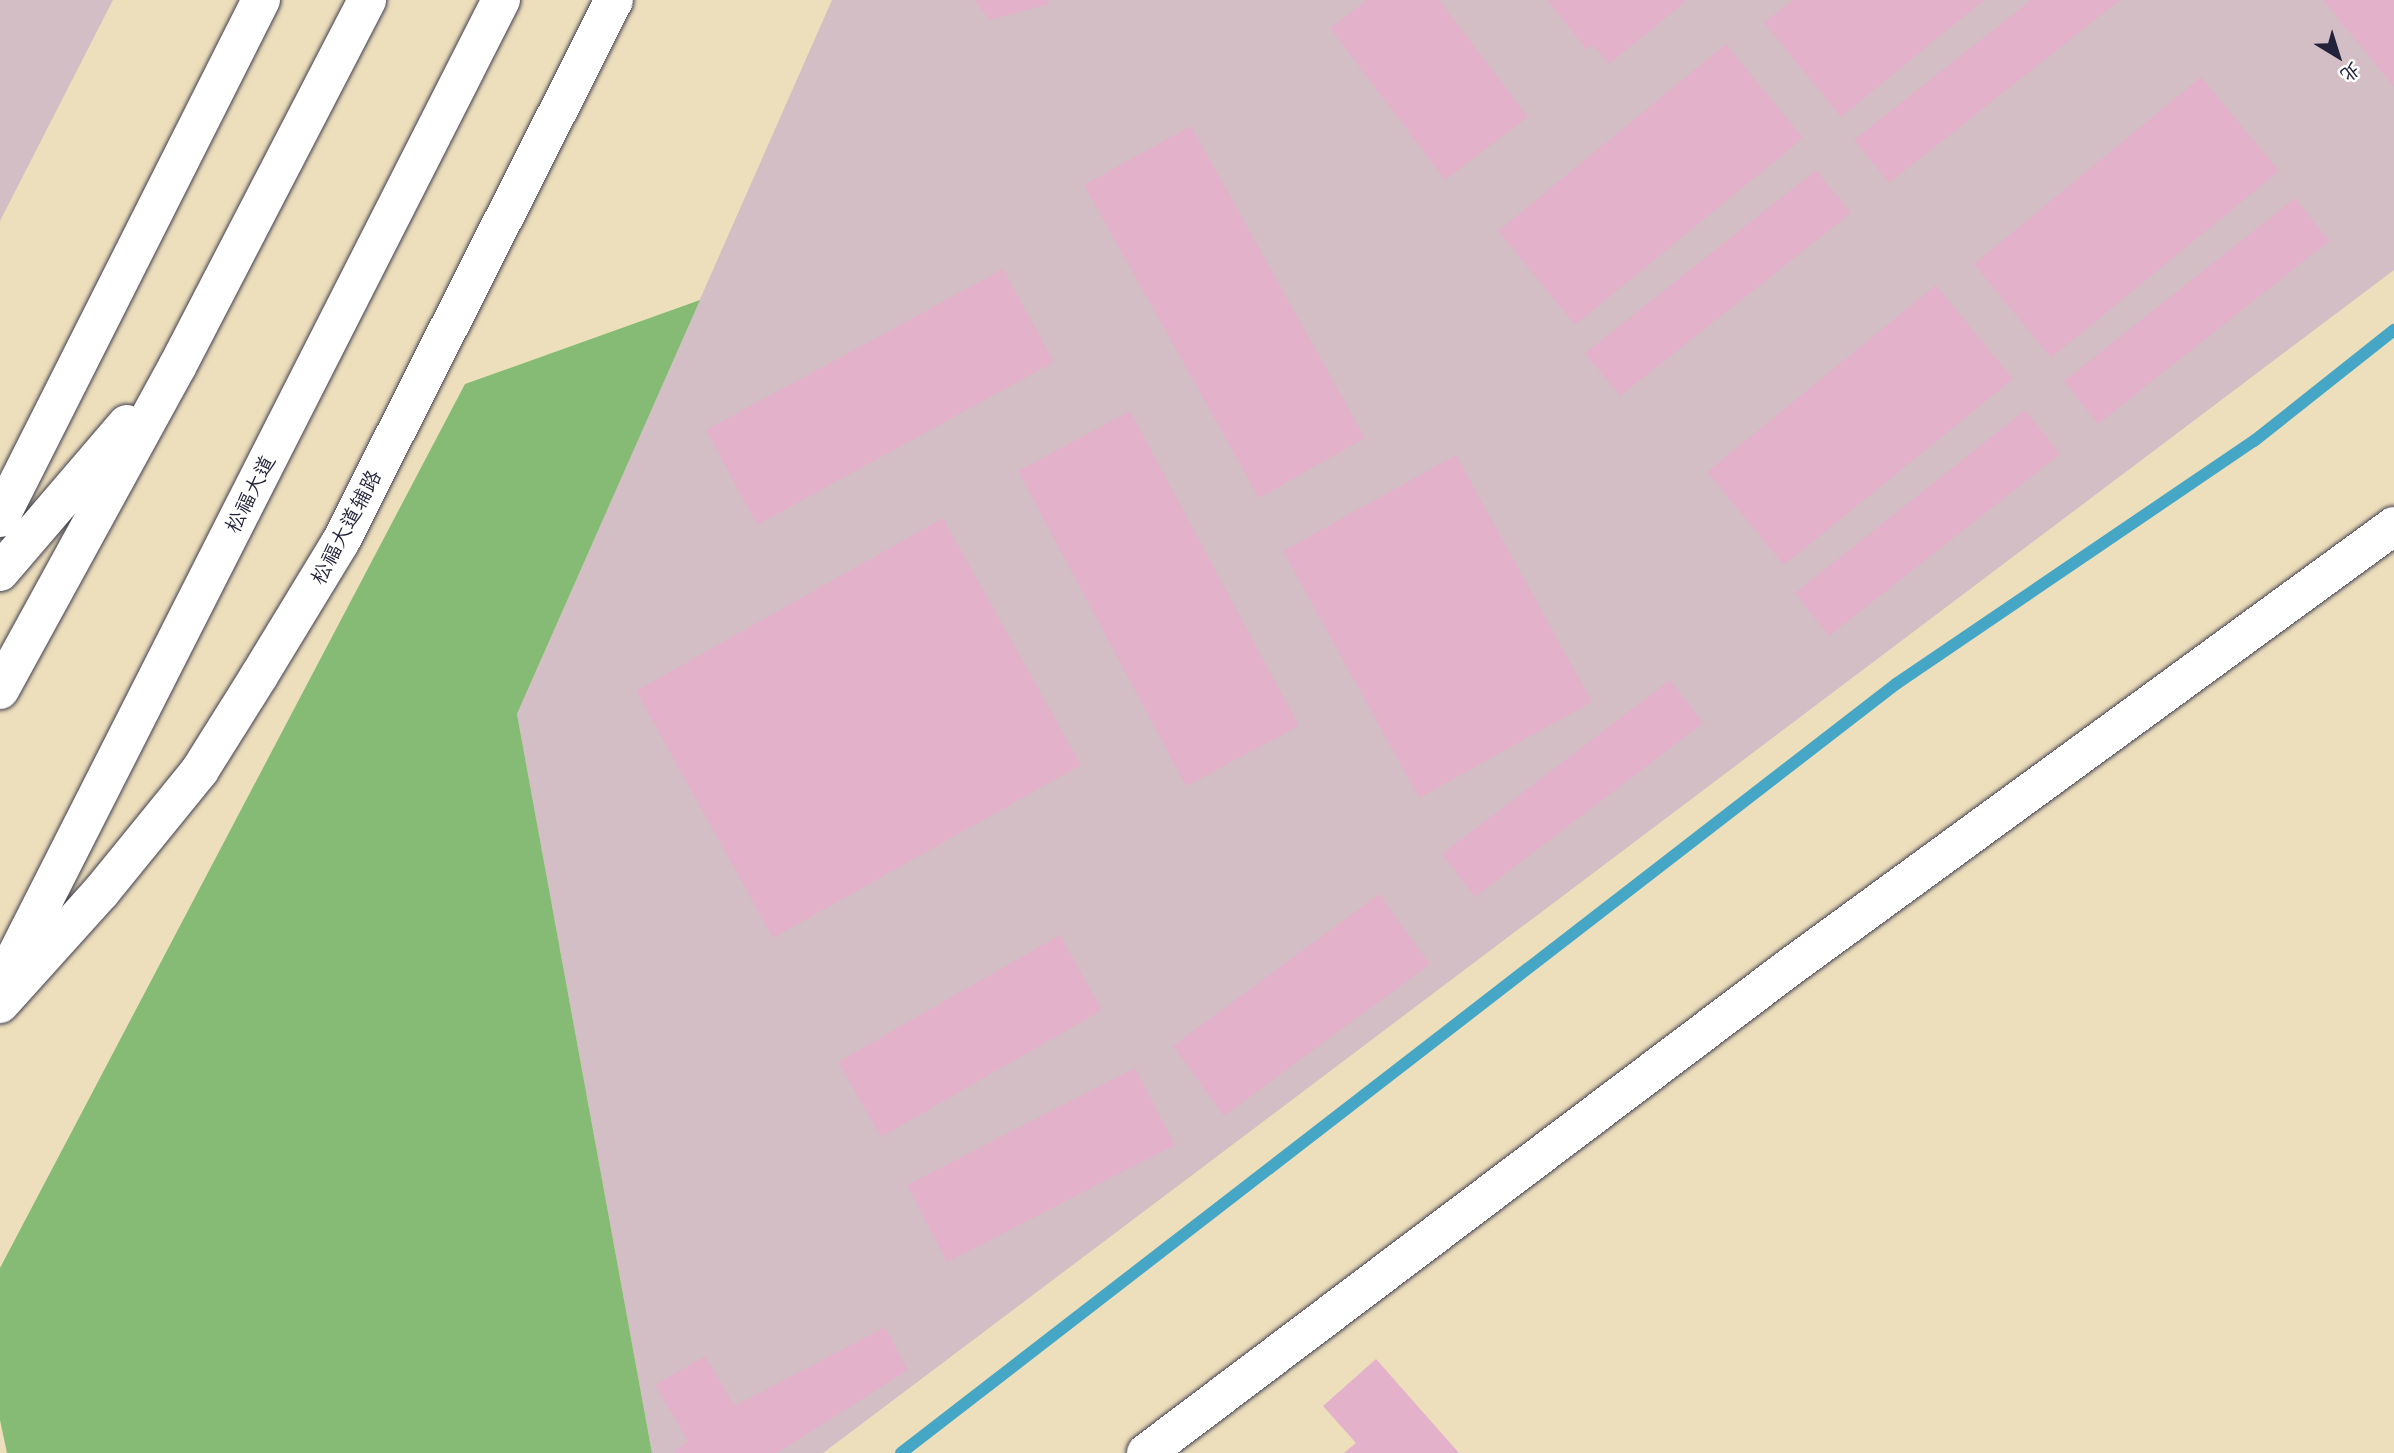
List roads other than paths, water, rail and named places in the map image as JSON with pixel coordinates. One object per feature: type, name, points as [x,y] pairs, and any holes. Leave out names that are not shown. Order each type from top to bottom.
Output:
[{"type":"main road","points":[[0,517],[261,0]]},
{"type":"main road","points":[[0,690],[177,367],[367,0]]},
{"type":"main road","name":"松福大道","points":[[0,987],[500,0]]},
{"type":"main road","name":"松福大道辅路","points":[[0,1004],[101,892],[200,770],[259,676],[340,543],[614,0]]},
{"type":"main road","points":[[0,572],[177,367]]},
{"type":"main road","points":[[1146,1453],[1790,967],[2394,526]]},
{"type":"waterway","points":[[901,1453],[1896,684],[2254,441],[2394,330]]}]
